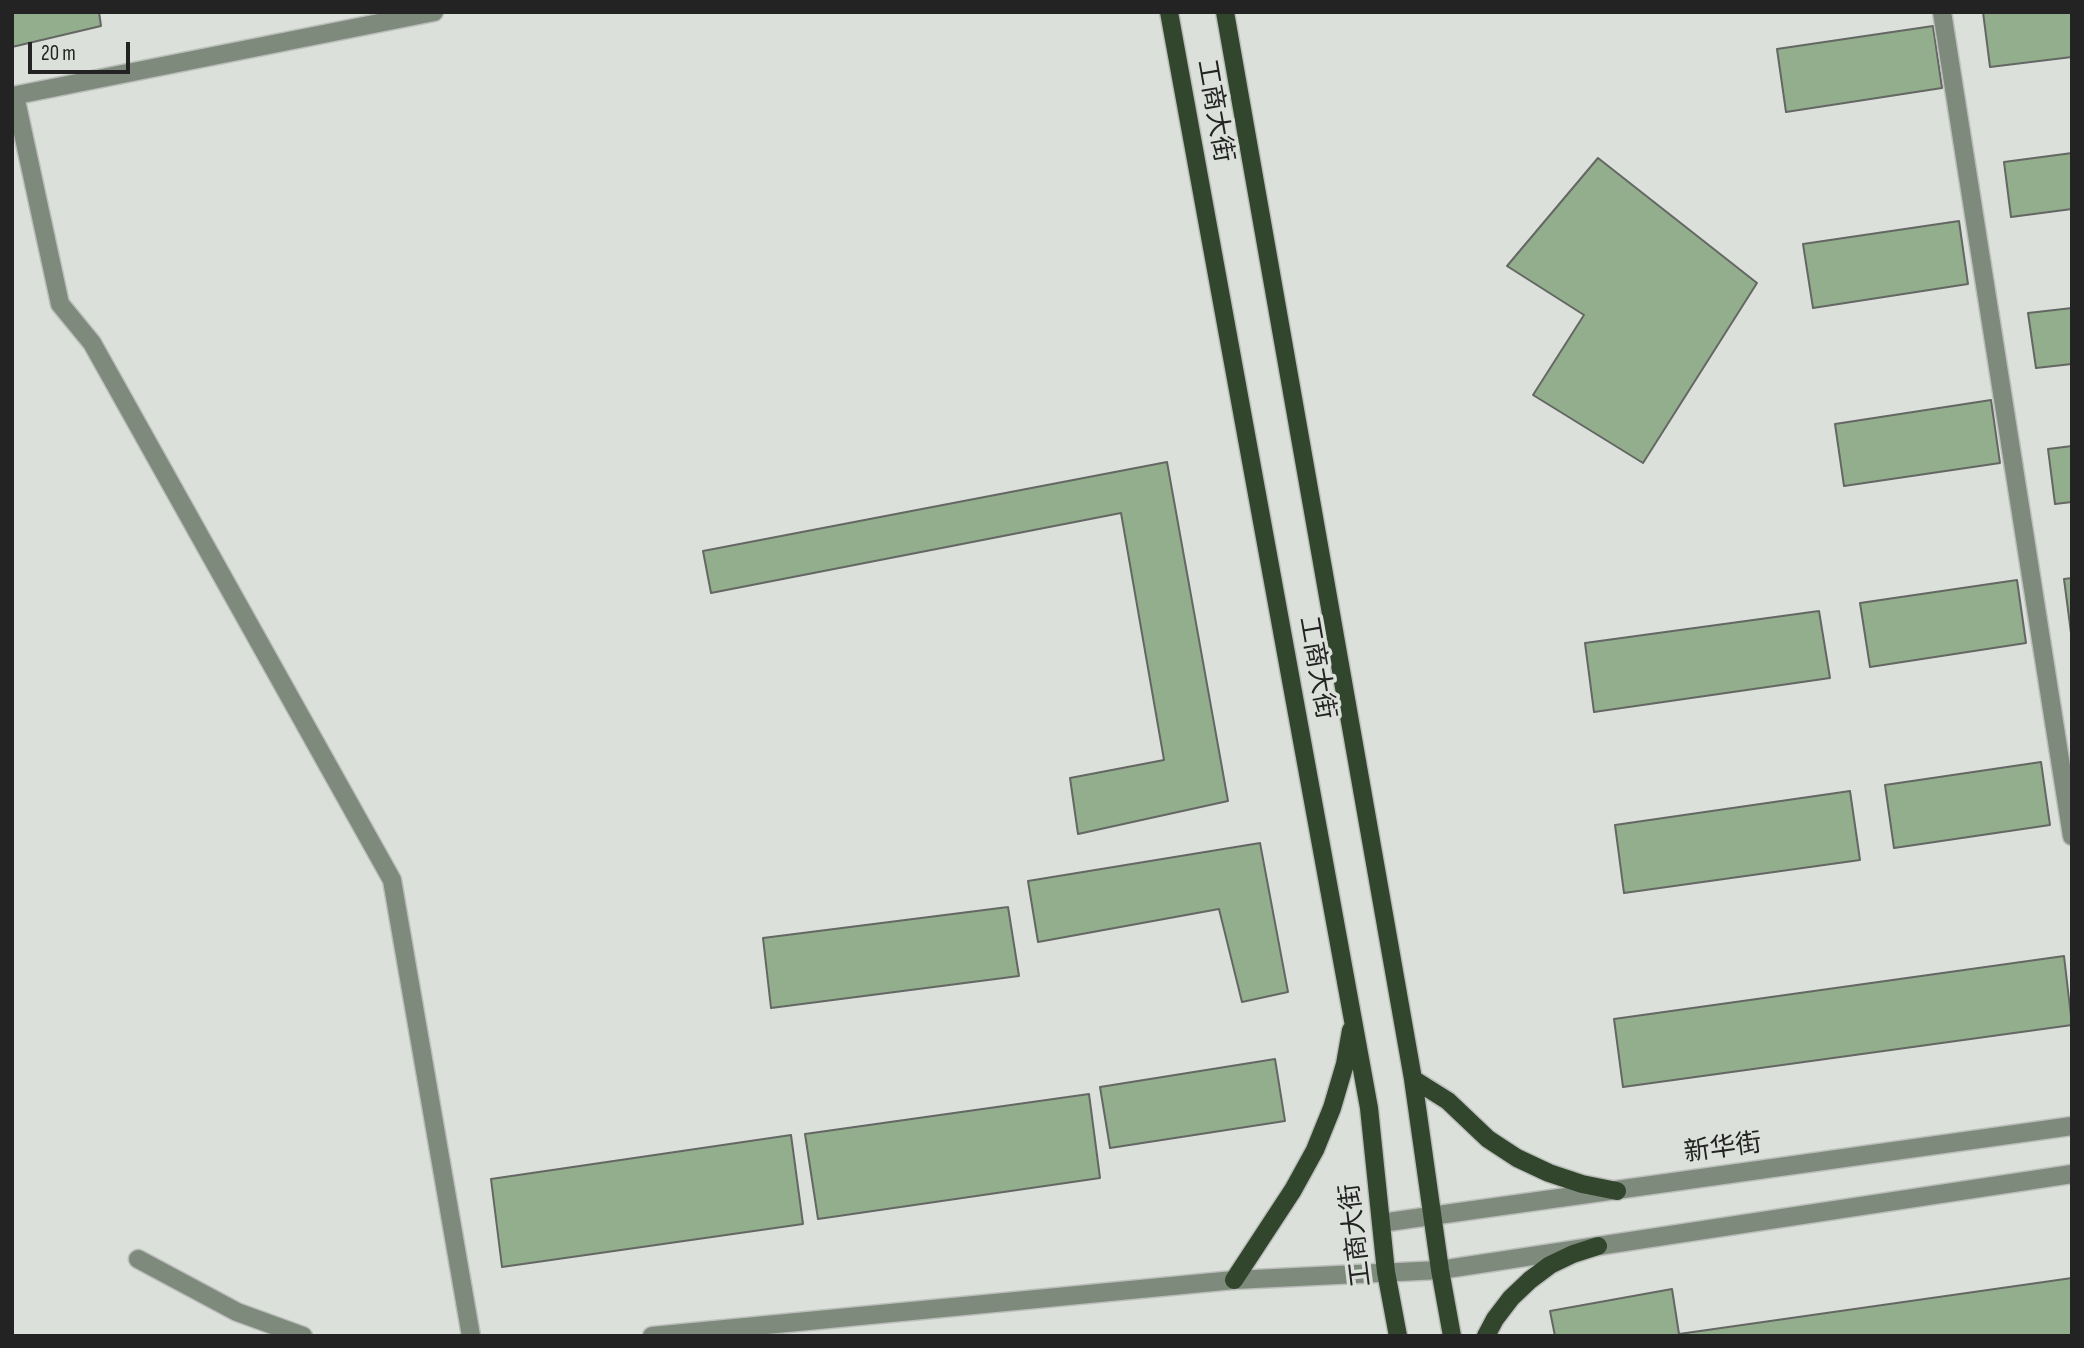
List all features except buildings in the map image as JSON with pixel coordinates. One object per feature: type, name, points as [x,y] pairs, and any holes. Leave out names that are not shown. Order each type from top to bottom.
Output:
[{"type":"main road","name":"工商大街","points":[[1169,12],[1369,1108],[1387,1272],[1398,1336]]},
{"type":"main road","name":"工商大街","points":[[1225,12],[1413,1079],[1452,1336]]},
{"type":"main road","points":[[1234,1280],[1293,1190],[1315,1150],[1332,1108],[1345,1064],[1353,1019]]},
{"type":"main road","points":[[1413,1079],[1448,1101],[1488,1139],[1517,1158],[1582,1184],[1617,1191]]},
{"type":"main road","points":[[1486,1336],[1511,1298],[1530,1280],[1550,1265],[1598,1246]]},
{"type":"street","points":[[434,12],[13,96],[60,304],[92,343],[392,880],[471,1336]]},
{"type":"street","points":[[1942,12],[2072,836]]},
{"type":"street","name":"新华街","points":[[1381,1223],[2072,1126]]},
{"type":"street","points":[[652,1336],[1234,1280],[1440,1270],[2072,1174]]},
{"type":"street","points":[[138,1259],[237,1312],[303,1336]]}]
